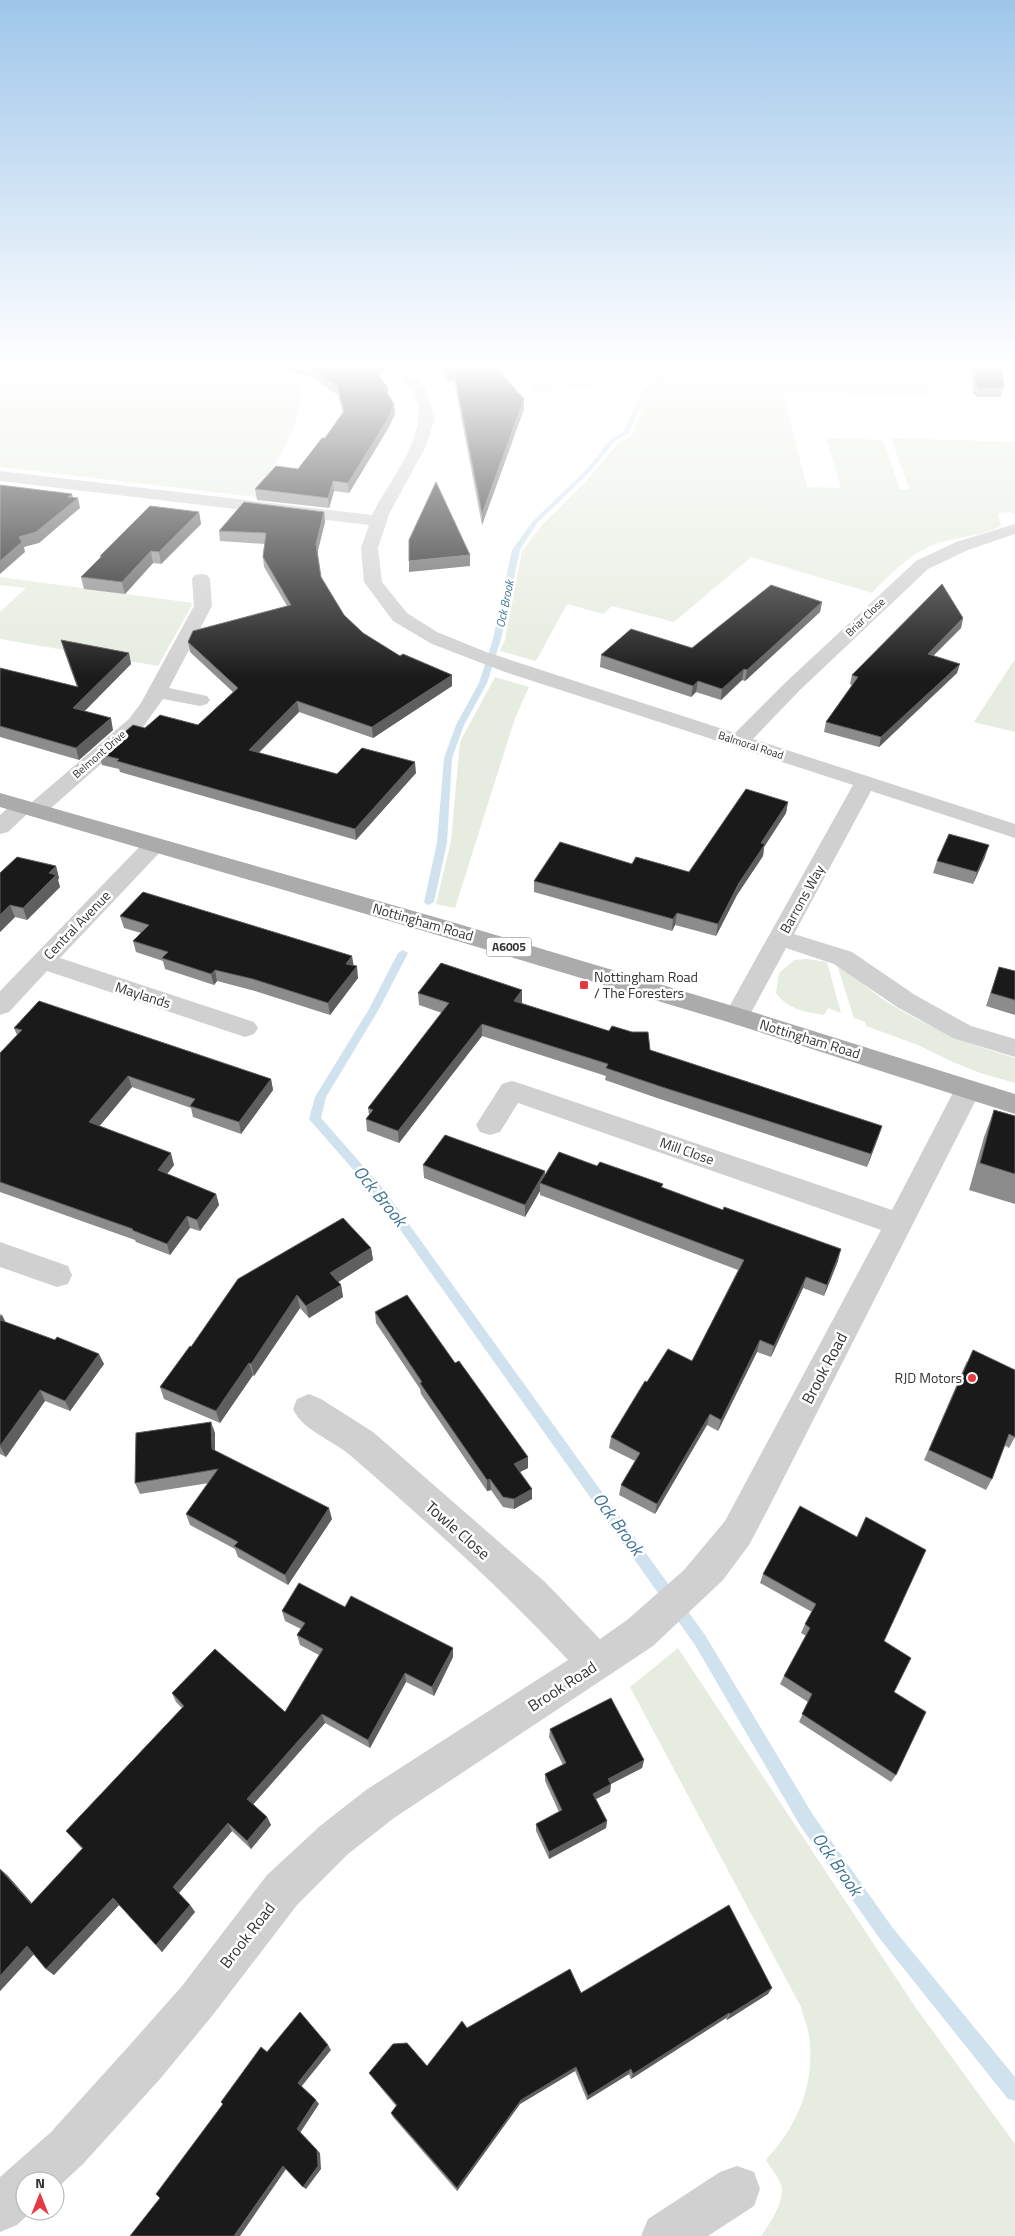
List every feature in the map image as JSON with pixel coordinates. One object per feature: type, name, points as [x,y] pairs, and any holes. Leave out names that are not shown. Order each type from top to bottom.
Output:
[{"type":"main road","name":"Nottingham Road","points":[[19,806],[444,928],[737,1016],[1015,1104]]},
{"type":"street","name":"Balmoral Road","points":[[406,468],[371,536],[368,560],[369,573],[379,596],[401,618],[414,627],[439,640],[510,667],[866,781],[1015,831]]},
{"type":"street","points":[[0,476],[378,521]]},
{"type":"street","name":"Briar Close","points":[[739,741],[800,680],[922,565],[962,546],[1015,529]]},
{"type":"street","name":"Belmont Drive","points":[[0,827],[19,806],[136,723],[158,692],[203,606],[201,579]]},
{"type":"street","points":[[158,692],[200,700]]},
{"type":"street","name":"Barrons Way","points":[[737,1016],[866,781]]},
{"type":"street","name":"Central Avenue","points":[[0,1006],[154,845]]},
{"type":"street","points":[[780,938],[828,951],[843,958],[906,1001],[962,1032],[1015,1048]]},
{"type":"street","name":"Maylands","points":[[42,961],[245,1028]]},
{"type":"street","name":"Brook Road","points":[[41,2171],[67,2148],[197,2002],[282,1890],[334,1840],[380,1804],[640,1633],[697,1582],[737,1533],[900,1224],[968,1090]]},
{"type":"street","name":"Mill Close","points":[[490,1125],[512,1091],[900,1224]]},
{"type":"street","points":[[0,1254],[57,1275]]},
{"type":"street","name":"Towle Close","points":[[309,1409],[360,1443],[532,1595],[597,1663]]},
{"type":"street","points":[[665,2236],[737,2190]]},
{"type":"street","points":[[0,2208],[15,2195]]},
{"type":"shaded area","points":[[11,468],[273,468],[256,497]]},
{"type":"shaded area","points":[[597,468],[802,468],[807,487],[841,488],[835,468],[893,468],[900,489],[909,489],[902,468],[1015,468],[1015,514],[1010,512],[998,513],[1001,526],[980,534],[934,544],[924,549],[896,569],[872,593],[751,557],[674,622],[612,606],[603,614],[567,604],[536,661],[500,651],[505,640],[522,551],[543,524]]},
{"type":"shaded area","points":[[0,577],[193,603],[158,666],[0,639],[0,612],[26,588],[0,585]]},
{"type":"shaded area","points":[[1015,659],[1015,732],[974,722]]},
{"type":"shaded area","points":[[495,677],[529,687],[515,718],[455,908],[436,904],[451,841],[460,742]]},
{"type":"shaded area","points":[[807,959],[827,962],[841,1013],[828,1008],[824,1015],[803,1011],[785,1003],[776,993],[779,973],[794,960]]},
{"type":"shaded area","points":[[837,965],[883,1000],[920,1021],[967,1042],[1015,1058],[1015,1083],[980,1073],[918,1045],[866,1026],[865,1022],[854,1018]]},
{"type":"shaded area","points":[[678,1648],[916,2008],[1015,2144],[1015,2236],[761,2236],[775,2213],[782,2193],[779,2181],[766,2160],[786,2134],[800,2107],[809,2077],[810,2040],[801,2007],[630,1687]]},
{"type":"building","points":[[274,468],[357,468],[348,483],[333,481],[328,498],[255,489]]},
{"type":"building","points":[[473,468],[499,468],[482,514]]},
{"type":"building","points":[[436,482],[470,555],[409,561],[409,540]]},
{"type":"building","points":[[0,485],[72,494],[68,497],[78,498],[36,532],[19,537],[22,542],[0,561]]},
{"type":"building","points":[[244,502],[324,512],[316,544],[321,577],[344,615],[363,633],[400,656],[403,654],[452,675],[372,727],[297,701],[249,750],[337,774],[362,748],[415,762],[355,829],[117,761],[119,759],[99,754],[133,725],[145,728],[160,715],[198,725],[238,688],[188,642],[193,631],[291,605],[263,557],[266,533],[219,531]]},
{"type":"building","points":[[150,506],[199,512],[159,552],[151,551],[122,582],[81,577],[102,556],[100,556]]},
{"type":"building","points":[[942,584],[963,618],[928,654],[960,664],[881,737],[826,722],[858,677],[852,675]]},
{"type":"building","points":[[771,585],[822,602],[747,670],[744,669],[722,689],[698,681],[693,686],[601,655],[631,629],[692,648]]},
{"type":"building","points":[[61,640],[129,653],[73,708],[111,718],[76,748],[0,726],[0,668],[78,687]]},
{"type":"building","points":[[746,789],[788,802],[761,843],[765,844],[739,883],[718,924],[677,913],[673,919],[534,881],[560,842],[632,864],[636,857],[689,872]]},
{"type":"building","points":[[949,834],[989,845],[977,872],[937,861]]},
{"type":"building","points":[[17,857],[56,866],[49,873],[56,875],[23,908],[10,905],[0,915],[0,873]]},
{"type":"building","points":[[143,892],[352,956],[346,964],[357,966],[328,1003],[253,979],[215,970],[211,974],[162,958],[168,952],[133,941],[149,925],[120,916]]},
{"type":"building","points":[[441,963],[522,990],[514,1001],[609,1031],[612,1026],[632,1032],[648,1032],[650,1050],[882,1126],[871,1154],[659,1086],[606,1068],[608,1064],[482,1024],[398,1131],[366,1119],[373,1110],[368,1108],[449,1003],[418,993]]},
{"type":"building","points":[[999,967],[1015,971],[1015,1000],[991,993]]},
{"type":"building","points":[[39,1001],[271,1079],[239,1122],[190,1106],[195,1099],[128,1076],[89,1122],[171,1153],[158,1170],[216,1194],[197,1220],[187,1216],[167,1244],[133,1229],[0,1182],[0,1053],[22,1030],[14,1028]]},
{"type":"building","points":[[994,1110],[1015,1116],[1015,1174],[980,1163]]},
{"type":"building","points":[[445,1135],[545,1171],[525,1205],[423,1165]]},
{"type":"building","points":[[559,1152],[597,1166],[600,1162],[663,1184],[661,1187],[723,1210],[724,1207],[841,1249],[827,1285],[806,1277],[774,1346],[760,1340],[721,1420],[710,1414],[657,1504],[621,1485],[640,1453],[611,1437],[645,1381],[647,1382],[668,1349],[692,1361],[744,1260],[540,1183]]},
{"type":"building","points":[[343,1218],[371,1248],[330,1273],[341,1285],[306,1306],[297,1295],[251,1364],[249,1363],[216,1411],[160,1387],[191,1347],[238,1279]]},
{"type":"building","points":[[407,1295],[455,1363],[459,1361],[528,1457],[514,1464],[532,1489],[514,1499],[503,1497],[490,1479],[487,1480],[420,1383],[422,1382],[375,1312]]},
{"type":"building","points":[[0,1320],[55,1340],[57,1337],[99,1354],[65,1401],[40,1390],[0,1446]]},
{"type":"building","points":[[973,1350],[1015,1370],[1015,1437],[1009,1434],[992,1479],[929,1450]]},
{"type":"building","points":[[211,1422],[212,1449],[329,1508],[285,1575],[234,1546],[238,1542],[186,1514],[218,1469],[135,1483],[136,1433]]},
{"type":"building","points":[[800,1506],[857,1537],[866,1517],[926,1550],[884,1641],[911,1658],[894,1692],[926,1712],[896,1775],[802,1714],[812,1694],[784,1676],[810,1628],[805,1624],[816,1604],[763,1574]]},
{"type":"building","points":[[299,1583],[345,1607],[351,1596],[453,1648],[432,1687],[405,1673],[368,1740],[322,1714],[247,1799],[267,1817],[247,1841],[228,1823],[173,1887],[190,1905],[156,1945],[113,1898],[46,1969],[27,1946],[0,1976],[0,1869],[31,1904],[83,1848],[66,1831],[184,1706],[172,1693],[215,1649],[285,1712],[323,1649],[297,1635],[305,1623],[282,1611]]},
{"type":"building","points":[[611,1698],[644,1760],[608,1779],[611,1784],[593,1794],[607,1821],[549,1852],[536,1824],[562,1810],[545,1774],[566,1763],[550,1729]]},
{"type":"building","points":[[729,1905],[772,1988],[633,2074],[631,2069],[588,2096],[576,2067],[521,2100],[457,2188],[391,2113],[397,2105],[369,2073],[393,2044],[407,2043],[427,2066],[462,2021],[467,2028],[570,1969],[581,1993]]},
{"type":"building","points":[[300,2012],[328,2045],[298,2083],[316,2100],[297,2129],[317,2150],[318,2166],[303,2187],[283,2166],[234,2236],[130,2236],[160,2198],[156,2194],[223,2104],[221,2102],[261,2047],[267,2052]]},
{"type":"waterway","name":"Ock Brook","points":[[429,902],[442,843],[448,758],[460,725],[483,683],[497,639],[516,550],[535,522],[590,468]]},
{"type":"waterway","name":"Ock Brook","points":[[403,953],[374,1009],[321,1097],[315,1119],[381,1194],[700,1640],[807,1821],[886,1933],[1015,2092]]},
{"type":"place","name":"Nottingham Road / The Foresters","points":[[584,985]]},
{"type":"place","name":"RJD Motors","points":[[972,1378]]}]
